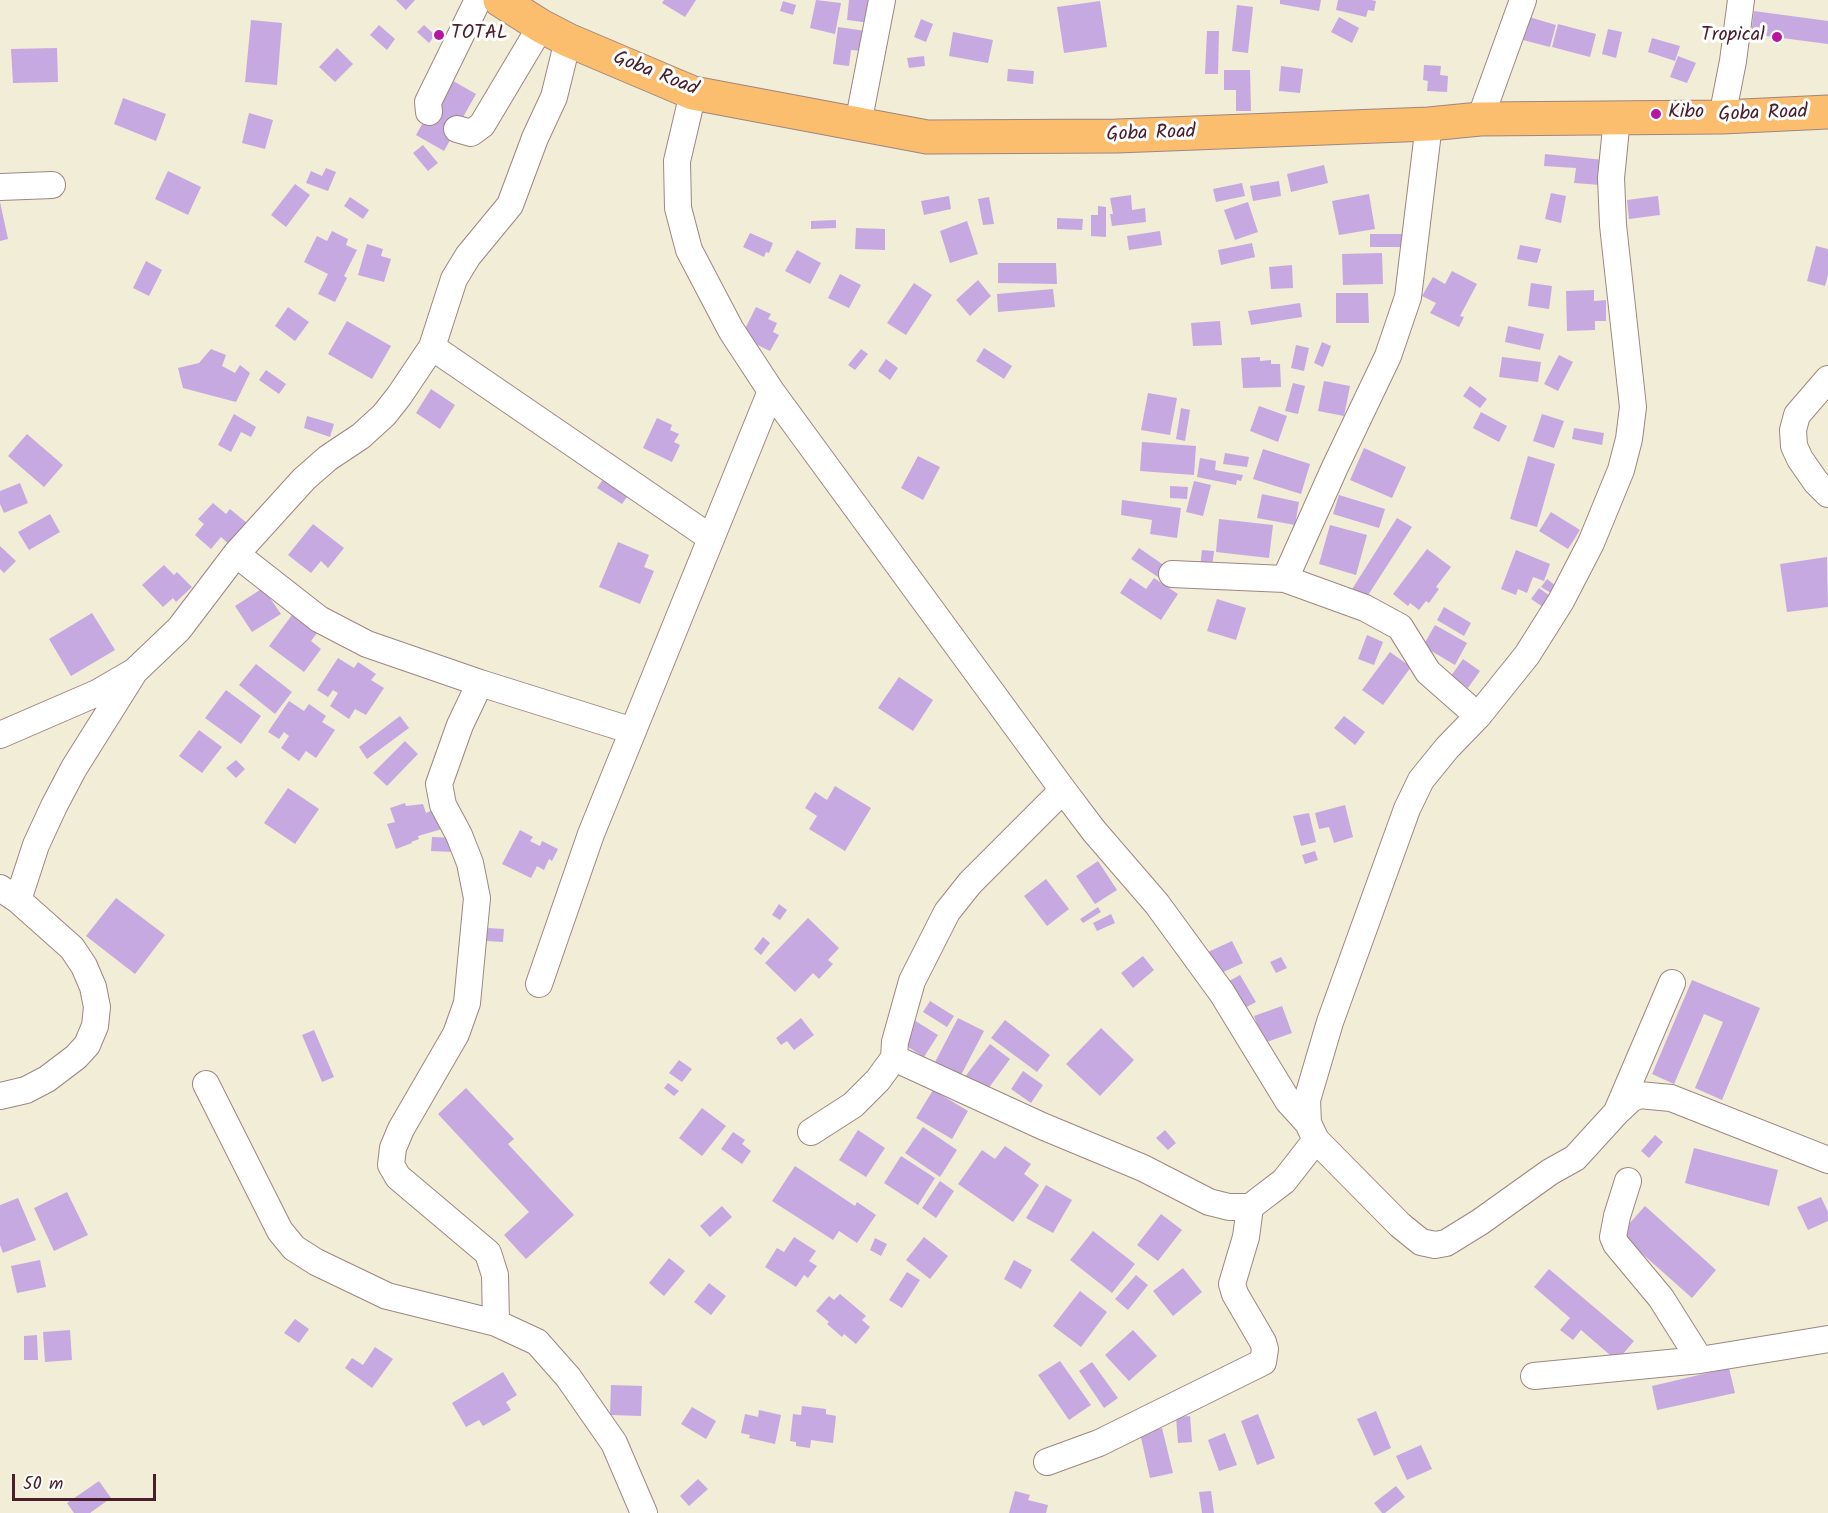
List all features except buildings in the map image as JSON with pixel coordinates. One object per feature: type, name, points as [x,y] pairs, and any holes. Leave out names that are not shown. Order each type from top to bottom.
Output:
[{"type":"main road","name":"Goba Road","points":[[500,0],[554,33],[693,93],[927,137],[1117,136],[1429,124],[1480,118],[1722,117],[1828,112]]},
{"type":"street","points":[[429,112],[428,102],[478,0]]},
{"type":"street","points":[[858,124],[882,0]]},
{"type":"street","points":[[1480,118],[1523,0]]},
{"type":"street","points":[[1722,117],[1733,61],[1741,0]]},
{"type":"street","points":[[457,129],[471,133],[482,125],[554,33]]},
{"type":"street","points":[[0,735],[97,693],[135,671],[179,629],[236,554],[304,479],[328,458],[361,436],[384,415],[399,396],[432,347],[454,279],[468,256],[510,205],[554,97],[554,33]]},
{"type":"street","points":[[693,93],[677,161],[678,208],[689,250],[730,330],[771,392],[1063,790],[1094,831],[1157,904],[1222,993],[1288,1101],[1312,1131],[1400,1225],[1421,1242],[1435,1245],[1446,1243],[1480,1222],[1550,1172],[1575,1158],[1617,1112],[1634,1096],[1639,1095],[1671,1098],[1828,1160]]},
{"type":"street","points":[[894,1058],[1042,1126],[1143,1168],[1209,1202],[1242,1209],[1250,1207],[1284,1181],[1312,1131],[1307,1100],[1330,1022],[1407,809],[1421,780],[1517,669],[1561,601],[1591,543],[1620,470],[1629,439],[1633,407],[1612,201],[1611,178],[1617,118]]},
{"type":"street","points":[[1285,579],[1388,356],[1408,297],[1429,124]]},
{"type":"street","points":[[0,187],[52,185]]},
{"type":"street","points":[[432,347],[711,537]]},
{"type":"street","points":[[1828,379],[1797,415],[1793,430],[1794,446],[1800,459],[1816,482],[1828,494]]},
{"type":"street","points":[[539,984],[591,834],[771,392]]},
{"type":"street","points":[[236,554],[320,619],[367,644],[480,683],[633,731]]},
{"type":"street","points":[[1173,574],[1285,579],[1365,608],[1397,625],[1428,672],[1478,716]]},
{"type":"street","points":[[0,1096],[26,1090],[47,1079],[76,1057],[87,1045],[95,1026],[97,1007],[93,987],[84,966],[72,948],[9,894],[74,768],[135,671]]},
{"type":"street","points":[[480,683],[460,725],[440,784],[442,805],[459,835],[470,863],[477,897],[467,1003],[456,1034],[401,1129],[393,1148],[391,1164],[398,1177],[488,1253],[495,1275],[496,1323]]},
{"type":"street","points":[[811,1132],[853,1105],[878,1080],[894,1058],[912,981],[947,912],[970,883],[1063,790]]},
{"type":"street","points":[[1617,1112],[1672,983]]},
{"type":"street","points":[[206,1084],[275,1221],[294,1248],[316,1262],[387,1296],[496,1323],[537,1342],[568,1377],[614,1443],[645,1513]]},
{"type":"street","points":[[1628,1181],[1613,1237],[1616,1244],[1661,1298],[1700,1360]]},
{"type":"street","points":[[1047,1462],[1099,1443],[1263,1362],[1265,1349],[1263,1342],[1235,1294],[1232,1284],[1246,1237],[1250,1207]]},
{"type":"street","points":[[1534,1376],[1700,1360],[1828,1339]]},
{"type":"place","name":"TOTAL","points":[[439,35]]},
{"type":"place","name":"Tropical","points":[[1777,37]]},
{"type":"place","name":"Kibo","points":[[1656,114]]}]
